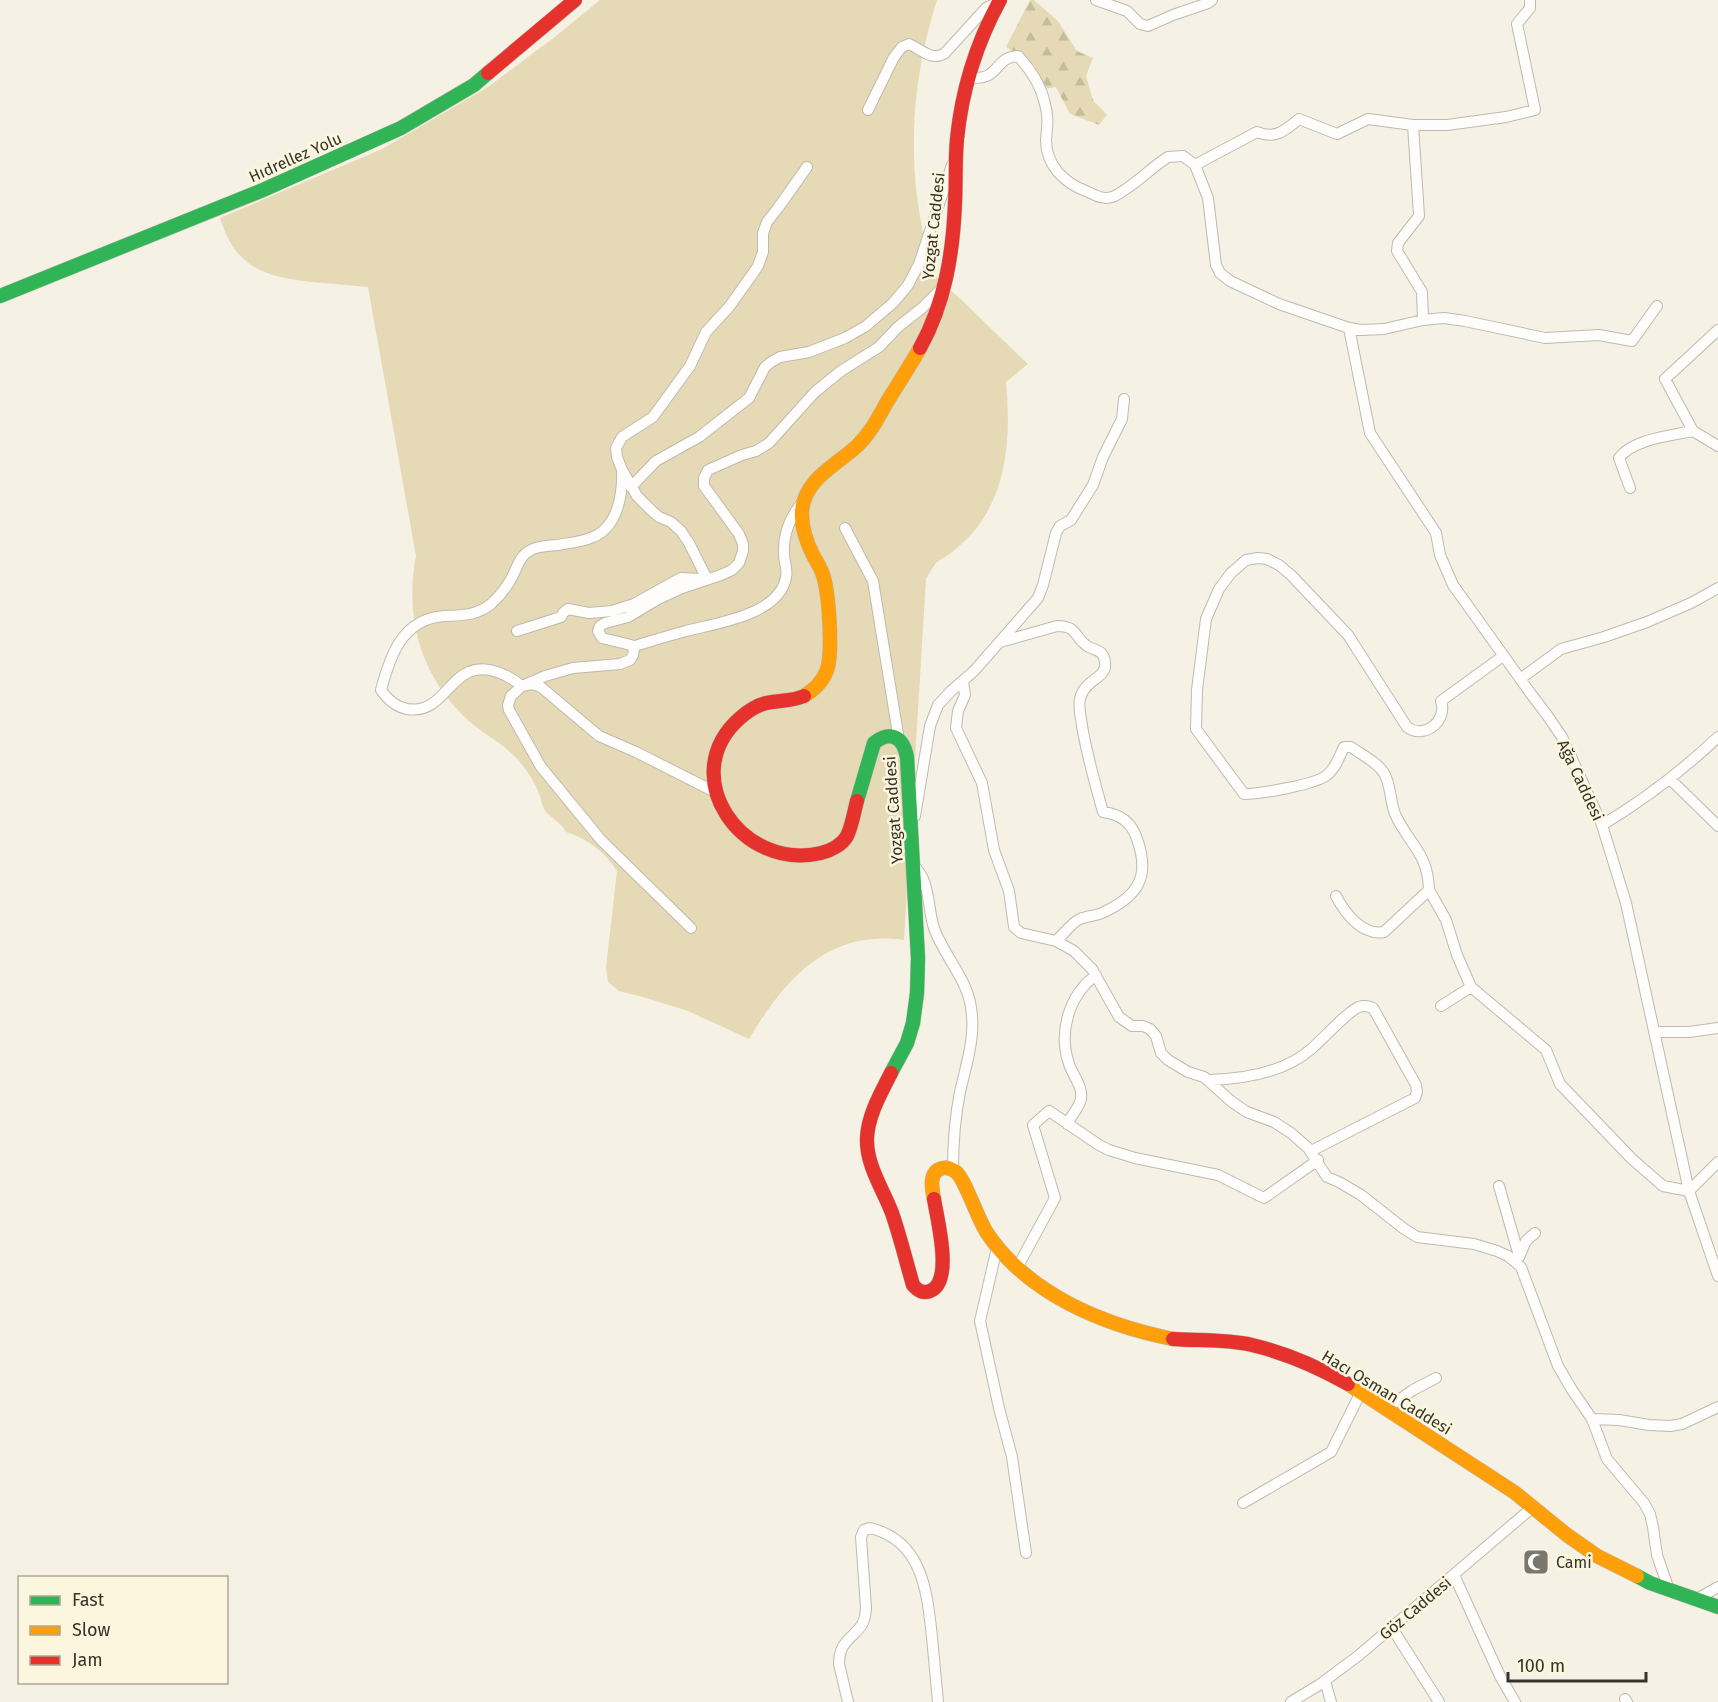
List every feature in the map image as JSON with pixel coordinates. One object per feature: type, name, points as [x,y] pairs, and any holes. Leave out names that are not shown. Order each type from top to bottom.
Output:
[{"type":"street","name":"Hıdrellez Yolu","points":[[0,296],[263,190],[401,128],[474,85],[575,0]]},
{"type":"street","points":[[1096,0],[1124,9],[1140,24],[1148,26],[1212,0]]},
{"type":"street","points":[[1195,165],[1257,132],[1267,136],[1281,133],[1299,119],[1337,134],[1368,118],[1413,125],[1447,125],[1506,117],[1535,110],[1516,24],[1530,8],[1530,0]]},
{"type":"street","points":[[868,110],[894,57],[902,46],[911,45],[932,56],[939,57],[986,9],[999,1]]},
{"type":"street","name":"Yozgat Caddesi","points":[[956,1172],[940,1169],[933,1178],[932,1194],[941,1239],[942,1266],[938,1286],[930,1291],[922,1292],[915,1288],[911,1281],[892,1214],[873,1170],[867,1146],[868,1130],[878,1100],[903,1053],[913,1023],[918,976],[907,752],[895,737],[886,736],[874,743],[849,833],[840,844],[824,853],[811,855],[772,850],[744,836],[722,807],[714,778],[715,759],[722,741],[732,726],[759,705],[806,696],[821,682],[827,670],[830,653],[825,578],[811,550],[804,528],[802,514],[804,501],[813,483],[864,439],[924,341],[937,311],[944,286],[954,211],[960,113],[968,78],[982,35],[999,1]]},
{"type":"street","points":[[968,78],[989,75],[1004,60],[1018,56],[1037,82],[1046,104],[1047,149],[1051,162],[1064,179],[1095,196],[1105,198],[1118,194],[1164,159],[1173,155],[1183,156],[1192,161],[1208,198],[1216,265],[1222,277],[1279,304],[1349,328],[1384,329],[1423,320],[1444,318],[1545,338],[1599,335],[1632,341],[1658,306]]},
{"type":"street","points":[[1413,125],[1419,216],[1398,243],[1397,251],[1422,292],[1423,320]]},
{"type":"street","points":[[632,487],[656,461],[699,436],[749,398],[765,368],[771,362],[780,357],[809,352],[845,338],[866,327],[893,303],[908,285],[919,264],[956,153]]},
{"type":"street","points":[[707,579],[681,531],[651,510],[637,496],[622,470],[616,453],[619,440],[653,417],[684,374],[696,355],[706,332],[729,307],[758,266],[763,252],[763,233],[766,222],[807,167]]},
{"type":"street","points":[[804,501],[793,516],[786,534],[784,554],[787,574],[784,585],[774,598],[758,609],[732,620],[632,647],[602,638],[598,631],[605,623],[628,617],[670,593],[732,570],[739,563],[743,544],[739,534],[704,486],[704,478],[708,470],[756,451],[769,443],[815,392],[841,371],[879,347],[944,286]]},
{"type":"street","name":"Ağa Caddesi","points":[[1349,328],[1370,434],[1436,533],[1440,555],[1453,585],[1562,738],[1602,825],[1626,903],[1689,1191],[1718,1276]]},
{"type":"street","points":[[1718,330],[1665,379],[1693,431],[1718,446]]},
{"type":"street","points":[[912,834],[932,719],[944,697],[974,671],[1038,598],[1056,533],[1060,526],[1071,520],[1093,485],[1103,457],[1122,419],[1124,399]]},
{"type":"street","points":[[1630,488],[1619,458],[1625,450],[1639,443],[1693,431]]},
{"type":"street","points":[[622,470],[622,489],[617,507],[609,524],[602,532],[587,539],[531,550],[522,556],[506,588],[489,606],[470,615],[438,617],[416,626],[403,637],[393,651],[381,690],[395,705],[412,709],[424,708],[436,702],[466,673],[486,669],[500,673],[522,686],[532,684],[541,687],[599,736],[717,793]]},
{"type":"street","points":[[845,528],[873,581],[899,740]]},
{"type":"street","points":[[1503,656],[1441,701],[1442,715],[1437,723],[1422,731],[1414,731],[1407,727],[1348,635],[1291,574],[1267,560],[1258,558],[1246,560],[1225,581],[1209,608],[1197,690],[1196,729],[1244,794],[1255,794],[1318,780],[1331,771],[1344,747],[1351,747],[1379,767],[1385,774],[1396,815],[1423,860],[1428,875],[1429,890],[1446,920],[1457,955],[1471,987],[1546,1050],[1560,1084],[1632,1159],[1664,1186],[1689,1191],[1718,1162]]},
{"type":"street","points":[[517,631],[561,617],[568,609],[595,614],[624,608],[681,578],[707,579]]},
{"type":"street","points":[[1520,679],[1561,649],[1647,622],[1718,588]]},
{"type":"street","points":[[999,642],[1057,626],[1066,627],[1076,633],[1087,646],[1099,651],[1105,662],[1102,675],[1088,684],[1080,700],[1088,760],[1103,812],[1119,817],[1133,830],[1139,844],[1142,873],[1138,886],[1130,896],[1101,913],[1079,919],[1056,941]]},
{"type":"street","points":[[632,647],[633,655],[625,662],[565,670],[522,686],[511,696],[509,710],[541,767],[601,840],[691,928]]},
{"type":"street","points":[[963,681],[965,695],[958,711],[956,728],[982,783],[994,850],[1009,891],[1014,927],[1021,933],[1065,945],[1081,957],[1096,975],[1122,1021],[1132,1026],[1143,1026],[1150,1029],[1156,1036],[1158,1048],[1165,1057],[1180,1068],[1209,1080],[1247,1112],[1283,1127],[1314,1155],[1327,1177],[1361,1195],[1390,1219],[1417,1237],[1486,1247],[1518,1259]]},
{"type":"street","points":[[1602,825],[1645,798],[1718,737]]},
{"type":"street","points":[[1670,779],[1718,826]]},
{"type":"street","points":[[914,865],[925,881],[934,928],[967,991],[972,1013],[971,1046],[955,1124],[956,1172]]},
{"type":"street","points":[[1336,896],[1356,923],[1370,932],[1379,933],[1384,932],[1429,890]]},
{"type":"street","points":[[1067,1124],[1080,1102],[1081,1095],[1080,1085],[1067,1058],[1065,1038],[1067,1019],[1077,994],[1096,975]]},
{"type":"street","points":[[1441,1006],[1471,987]]},
{"type":"street","points":[[1017,1268],[1055,1198],[1033,1125],[1049,1111],[1109,1150],[1135,1158],[1218,1175],[1264,1198],[1314,1155],[1415,1098],[1416,1095],[1416,1084],[1373,1008],[1364,1006],[1357,1008],[1308,1052],[1285,1065],[1255,1075],[1209,1080]]},
{"type":"street","points":[[1654,1032],[1689,1032],[1718,1028]]},
{"type":"street","name":"Hacı Osman Caddesi","points":[[956,1172],[982,1226],[997,1248],[1039,1286],[1063,1301],[1126,1328],[1174,1339],[1235,1343],[1268,1350],[1323,1370],[1387,1408],[1514,1492],[1567,1535],[1598,1556],[1669,1590],[1718,1607]]},
{"type":"street","points":[[1499,1186],[1518,1259],[1558,1366],[1592,1419],[1607,1459],[1644,1503],[1650,1514],[1657,1555],[1669,1590]]},
{"type":"street","points":[[1518,1259],[1526,1241],[1535,1233]]},
{"type":"street","points":[[997,1248],[980,1321],[1012,1457],[1026,1552]]},
{"type":"street","points":[[1387,1408],[1436,1378]]},
{"type":"street","points":[[1243,1503],[1331,1452],[1361,1392]]},
{"type":"street","points":[[1592,1419],[1620,1420],[1649,1425],[1682,1424],[1718,1407]]},
{"type":"street","name":"Göz Caddesi","points":[[1291,1702],[1325,1681],[1392,1628],[1533,1507]]},
{"type":"street","points":[[848,1702],[839,1659],[843,1647],[860,1629],[864,1619],[866,1608],[861,1537],[864,1530],[870,1528],[890,1537],[903,1547],[914,1560],[922,1576],[929,1606],[938,1702]]},
{"type":"street","points":[[1454,1575],[1500,1676],[1515,1702]]},
{"type":"street","points":[[1697,1599],[1718,1587]]},
{"type":"street","points":[[1392,1628],[1439,1702]]},
{"type":"street","points":[[1325,1681],[1331,1702]]},
{"type":"green space","points":[[600,0],[937,0],[922,59],[914,119],[915,180],[928,258],[938,279],[1028,364],[1006,382],[1007,444],[999,484],[992,503],[982,521],[969,537],[936,563],[926,579],[904,940],[877,939],[853,942],[831,951],[812,963],[794,978],[778,997],[749,1039],[688,1011],[619,991],[608,982],[606,967],[617,871],[607,857],[595,847],[566,832],[546,812],[534,782],[519,761],[469,721],[452,704],[439,686],[420,646],[412,602],[416,556],[368,287],[295,280],[266,272],[243,258],[234,248],[220,218],[382,149],[488,87]]},
{"type":"green space","points":[[1030,0],[1034,0],[1058,21],[1077,51],[1093,58],[1086,76],[1093,100],[1107,115],[1099,125],[1070,114],[1056,87],[1045,89],[1034,65],[1006,47]]},
{"type":"traffic: fast","points":[[0,296],[263,190],[401,128],[474,85],[488,73]]},
{"type":"traffic: fast","points":[[857,801],[874,743],[891,736],[899,740],[907,757],[918,958],[913,1023],[907,1043],[891,1073]]},
{"type":"traffic: fast","points":[[1637,1576],[1650,1583],[1718,1607]]},
{"type":"traffic: slow","points":[[804,696],[818,685],[827,670],[830,637],[825,584],[803,528],[804,500],[808,490],[822,474],[865,437],[920,348]]},
{"type":"traffic: slow","points":[[934,1199],[933,1176],[943,1168],[953,1170],[960,1176],[987,1233],[1004,1254],[1045,1290],[1069,1304],[1120,1325],[1173,1339]]},
{"type":"traffic: slow","points":[[1348,1384],[1514,1492],[1597,1556],[1637,1576]]},
{"type":"traffic: jam","points":[[488,73],[575,0]]},
{"type":"traffic: jam","points":[[920,348],[942,296],[950,259],[954,222],[957,139],[962,102],[977,50],[1000,0]]},
{"type":"traffic: jam","points":[[804,696],[755,707],[740,718],[722,741],[714,766],[716,791],[726,814],[743,834],[765,848],[792,855],[821,853],[836,847],[845,839],[857,801]]},
{"type":"traffic: jam","points":[[891,1073],[870,1121],[867,1148],[872,1167],[895,1222],[913,1285],[925,1292],[937,1285],[943,1263],[934,1199]]},
{"type":"traffic: jam","points":[[1173,1339],[1252,1345],[1302,1361],[1348,1384]]},
{"type":"place","name":"Cami","points":[[1536,1562]]}]
